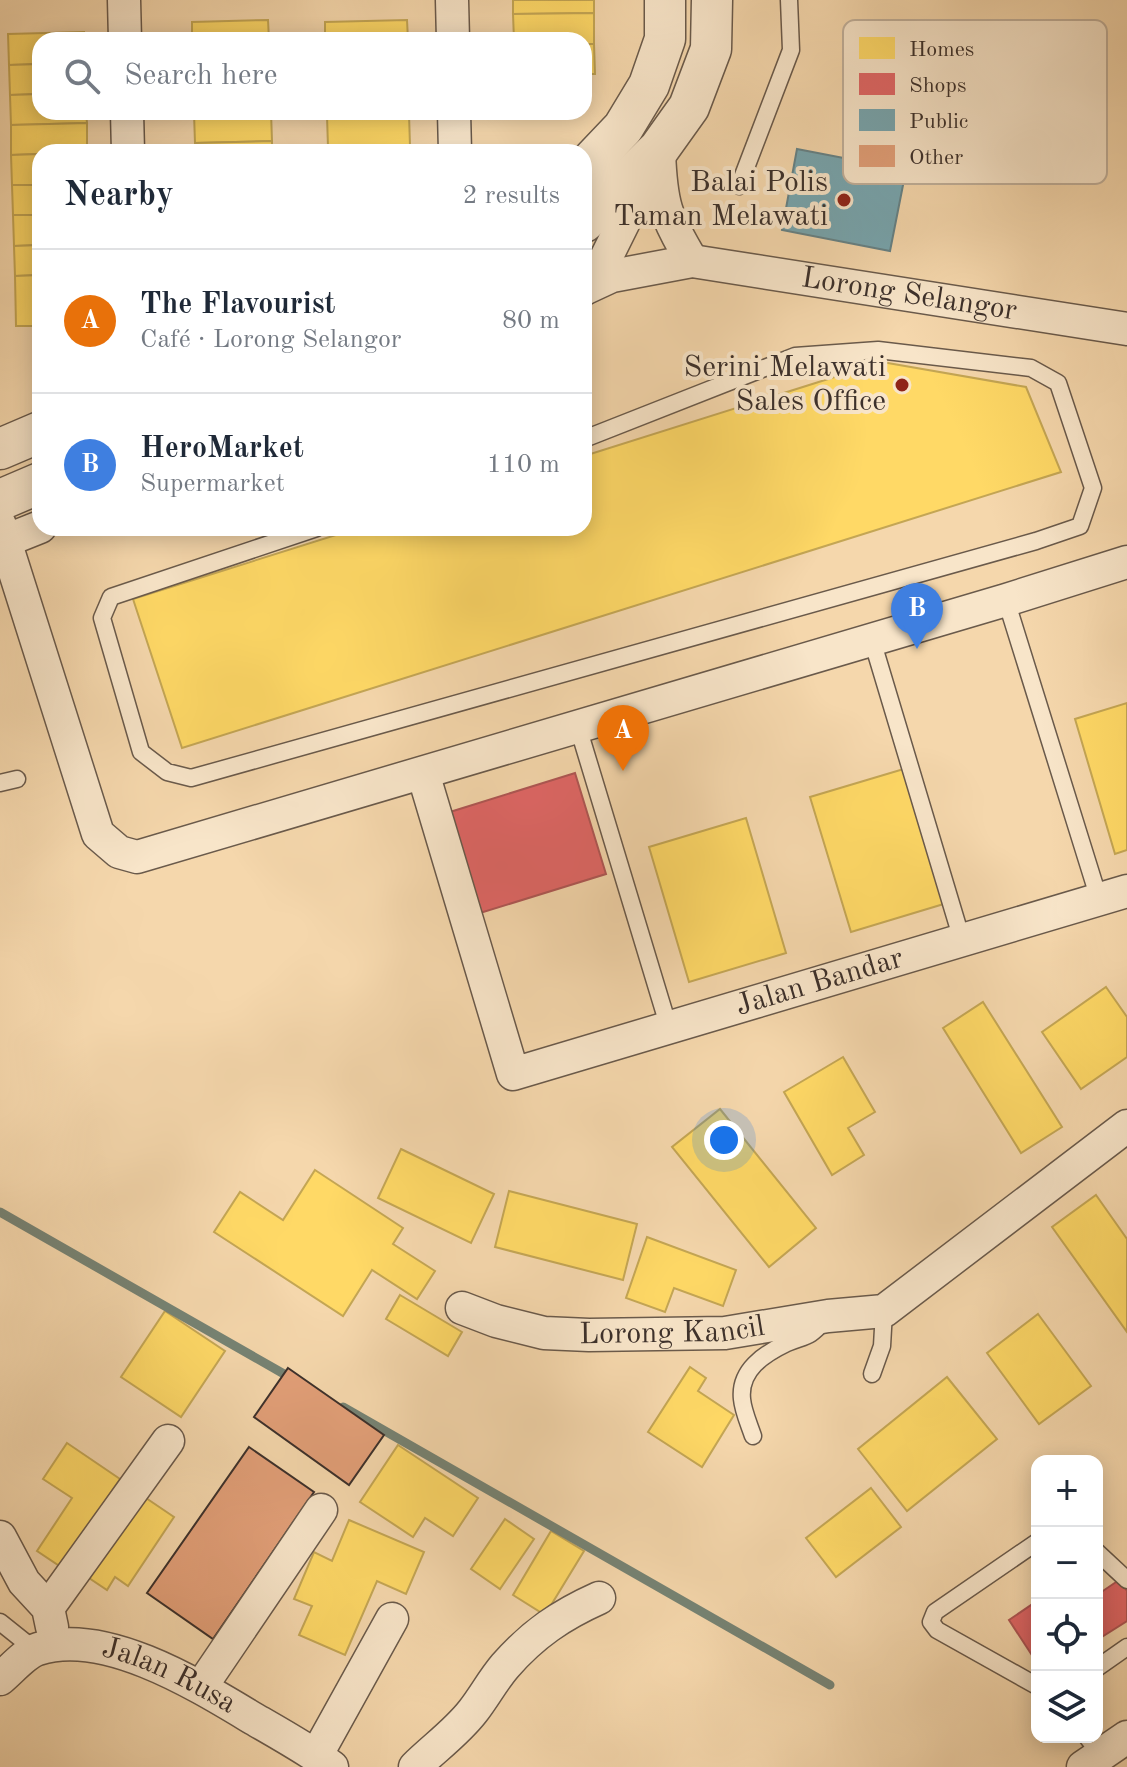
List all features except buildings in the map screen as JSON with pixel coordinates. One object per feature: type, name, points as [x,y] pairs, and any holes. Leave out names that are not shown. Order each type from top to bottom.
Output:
[{"type":"street","points":[[124,0],[125,32]]},
{"type":"street","points":[[452,0],[453,32]]},
{"type":"street","points":[[592,161],[623,128],[649,85],[665,39],[665,0]]},
{"type":"street","points":[[592,279],[602,266],[659,149],[689,107],[711,49],[712,0]]},
{"type":"street","points":[[127,120],[128,144]]},
{"type":"street","points":[[454,120],[455,144]]},
{"type":"street","points":[[592,214],[659,149]]},
{"type":"street","points":[[659,149],[661,195],[670,224],[692,261]]},
{"type":"street","name":"Lorong Selangor","points":[[592,285],[612,276],[692,261],[1127,329]]},
{"type":"street","points":[[0,449],[32,435]]},
{"type":"street","points":[[0,500],[32,486]]},
{"type":"street","points":[[32,528],[2,533],[98,834],[119,852],[137,857],[1127,562]]},
{"type":"street","name":"Jalan Bandar","points":[[423,773],[513,1074],[1113,895]]},
{"type":"street","points":[[884,1311],[1127,1126]]},
{"type":"street","name":"Lorong Kancil","points":[[462,1308],[496,1321],[544,1333],[589,1335],[725,1333],[828,1316],[884,1311]]},
{"type":"street","points":[[0,1679],[45,1648],[48,1608],[168,1441]]},
{"type":"street","points":[[201,1687],[321,1510]]},
{"type":"street","points":[[0,1537],[24,1582],[48,1608]]},
{"type":"street","points":[[415,1767],[442,1745],[472,1712],[505,1666],[533,1639],[562,1615],[599,1598]]},
{"type":"street","points":[[324,1761],[392,1619]]},
{"type":"street","name":"Jalan Rusa","points":[[45,1648],[87,1647],[125,1654],[201,1687],[324,1761]]},
{"type":"lane","points":[[739,186],[791,50],[789,0]]},
{"type":"lane","points":[[293,536],[111,597],[102,618],[141,752],[167,772],[191,778],[1036,541],[1080,526],[1093,488],[1058,383],[1031,368],[878,350],[795,356],[592,436]]},
{"type":"lane","points":[[1006,600],[1113,895]]},
{"type":"lane","points":[[872,640],[962,940]]},
{"type":"lane","points":[[578,727],[669,1028]]},
{"type":"lane","points":[[872,1374],[882,1346],[884,1311]]},
{"type":"lane","points":[[753,1436],[741,1398],[746,1374],[759,1360],[787,1343],[811,1335],[828,1316]]},
{"type":"lane","points":[[1031,1546],[935,1612],[931,1622],[937,1630],[1031,1683]]},
{"type":"lane","points":[[1103,1558],[1127,1580]]},
{"type":"lane","points":[[0,1622],[45,1648]]},
{"type":"lane","points":[[1103,1664],[1127,1647]]},
{"type":"waterway","points":[[0,1212],[291,1378]]},
{"type":"waterway","points":[[343,1407],[830,1685]]},
{"type":"place","name":"Balai Polis Taman Melawati","points":[[844,200]]},
{"type":"place","name":"Serini Melawati Sales Office","points":[[902,385]]},
{"type":"place","name":"HeroMarket","points":[[917,649]]},
{"type":"place","name":"The Flavourist","points":[[623,771]]}]
